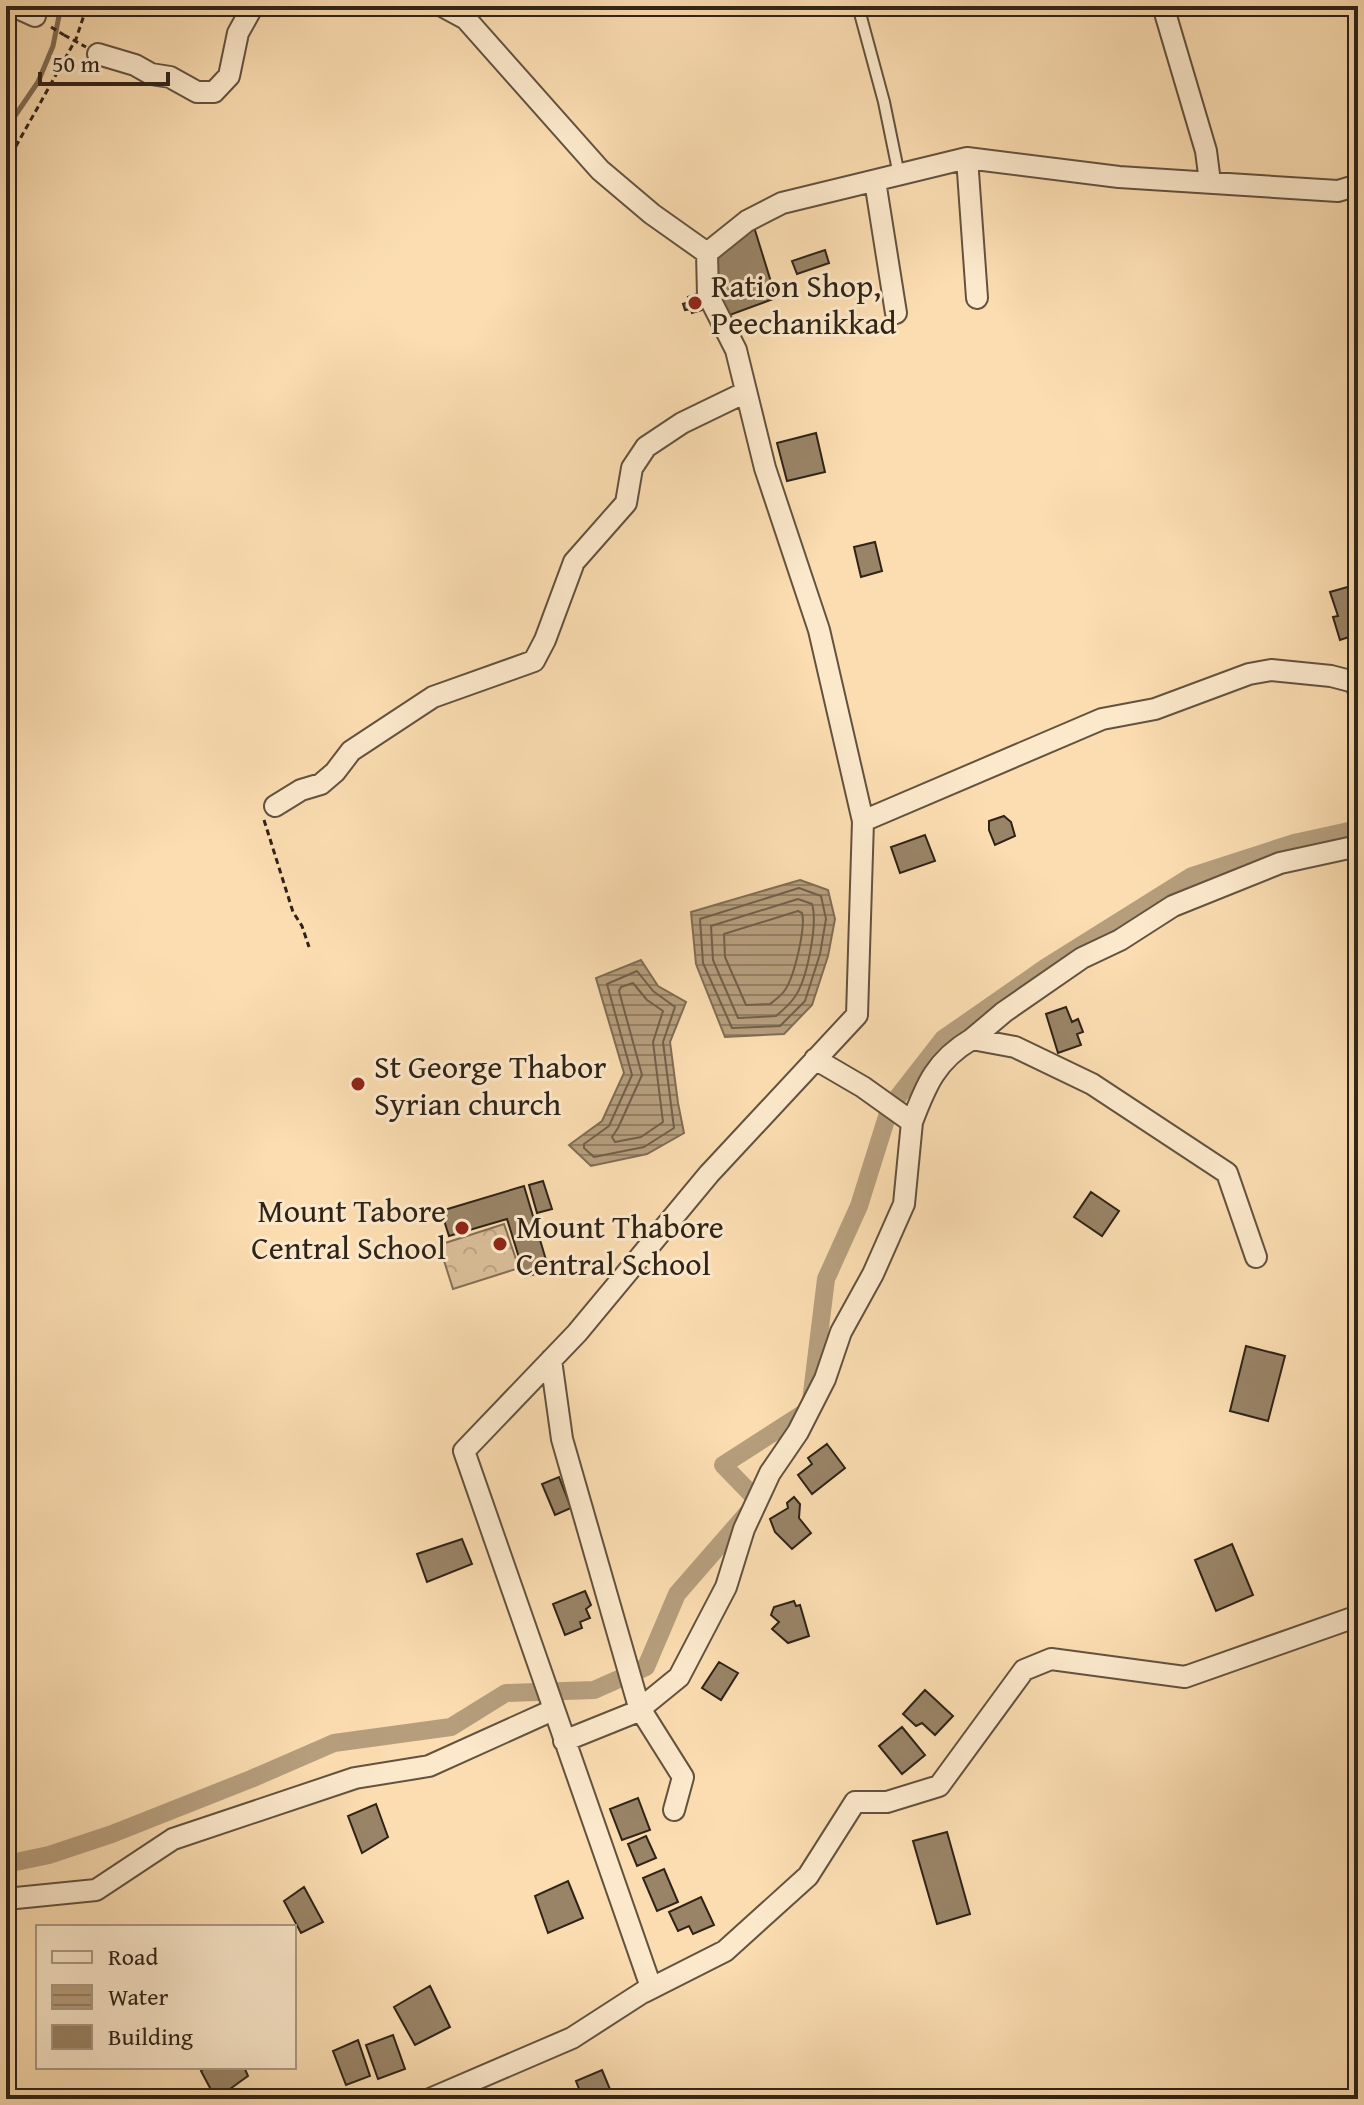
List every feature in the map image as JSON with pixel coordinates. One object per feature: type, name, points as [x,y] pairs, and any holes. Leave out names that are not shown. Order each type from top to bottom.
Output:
[{"type":"street","points":[[13,6],[35,16]]},
{"type":"street","points":[[92,51],[135,65],[151,74],[170,77],[197,92],[214,92],[229,76],[238,33],[253,6]]},
{"type":"street","points":[[442,6],[466,19],[600,170],[652,214],[707,253]]},
{"type":"street","points":[[1163,6],[1206,151],[1210,182]]},
{"type":"street","points":[[707,253],[747,221],[782,203],[967,158],[1119,177],[1338,191],[1358,185]]},
{"type":"street","points":[[967,158],[977,298]]},
{"type":"street","points":[[875,181],[896,313]]},
{"type":"street","points":[[430,2099],[572,2038],[651,1987],[464,1451],[577,1333],[709,1174],[857,1015],[863,821],[819,630],[765,468],[736,350],[708,295],[707,253]]},
{"type":"street","points":[[275,806],[301,790],[321,784],[351,751],[433,697],[534,661],[574,562],[626,503],[632,468],[646,447],[682,423],[746,392]]},
{"type":"street","points":[[863,821],[1102,719],[1155,709],[1249,674],[1271,670],[1331,676],[1354,682],[1358,689]]},
{"type":"street","points":[[564,1741],[640,1708],[679,1677],[726,1587],[744,1529],[770,1473],[798,1432],[825,1379],[841,1332],[873,1274],[904,1204],[912,1122],[936,1069],[952,1051],[1027,995],[1082,958],[1120,940],[1173,906],[1280,863],[1358,846]]},
{"type":"street","points":[[972,1039],[1015,1047],[1092,1084],[1227,1173],[1256,1257]]},
{"type":"street","points":[[815,1059],[863,1087],[912,1122]]},
{"type":"street","points":[[551,1360],[562,1439],[640,1708],[683,1777],[674,1810]]},
{"type":"street","points":[[644,1992],[725,1951],[761,1919],[808,1876],[855,1802],[887,1802],[939,1786],[1024,1670],[1051,1659],[1185,1677],[1358,1616]]},
{"type":"street","points":[[6,1899],[96,1890],[173,1839],[355,1778],[429,1766],[553,1710]]},
{"type":"lane","points":[[858,6],[884,102],[899,175]]},
{"type":"path","points":[[6,164],[76,39],[87,6]]},
{"type":"path","points":[[62,34],[92,51]]},
{"type":"path","points":[[275,806],[261,811],[293,912],[309,947]]},
{"type":"green space","points":[[504,1224],[519,1268],[453,1289],[439,1245]]},
{"type":"water","points":[[800,880],[828,890],[835,919],[828,956],[812,1005],[784,1034],[725,1037],[696,964],[691,912]]},
{"type":"water","points":[[641,960],[658,986],[686,1002],[670,1042],[684,1133],[647,1154],[591,1166],[569,1145],[602,1121],[624,1073],[596,978]]},
{"type":"building","points":[[754,227],[776,298],[727,316],[719,294],[717,257]]},
{"type":"building","points":[[825,250],[829,263],[797,274],[792,261]]},
{"type":"building","name":"Ration Shop, Peechanikkad","points":[[700,293],[705,309],[692,313],[691,309],[685,310],[683,304],[689,302],[688,297]]},
{"type":"building","points":[[816,433],[825,472],[787,481],[777,443]]},
{"type":"building","points":[[875,542],[882,571],[861,577],[854,547]]},
{"type":"building","points":[[1358,584],[1358,634],[1340,640],[1333,617],[1338,616],[1330,592]]},
{"type":"building","points":[[1004,816],[1011,822],[1015,836],[995,845],[989,821]]},
{"type":"building","points":[[925,835],[935,861],[900,873],[891,847]]},
{"type":"building","points":[[1066,1007],[1072,1022],[1078,1019],[1083,1032],[1077,1034],[1081,1045],[1058,1053],[1046,1014]]},
{"type":"building","points":[[543,1181],[552,1209],[537,1213],[529,1185]]},
{"type":"building","name":"Mount Tabore Central School","points":[[524,1186],[549,1270],[525,1277],[507,1219],[449,1236],[441,1211]]},
{"type":"building","points":[[1091,1192],[1119,1211],[1102,1236],[1074,1217]]},
{"type":"building","points":[[1246,1346],[1285,1356],[1268,1421],[1230,1411]]},
{"type":"building","points":[[827,1444],[845,1468],[812,1494],[798,1475],[812,1464],[808,1458]]},
{"type":"building","points":[[559,1477],[571,1508],[555,1515],[542,1484]]},
{"type":"building","points":[[794,1497],[800,1504],[799,1518],[811,1533],[792,1549],[775,1532],[770,1519],[788,1508],[787,1503]]},
{"type":"building","points":[[462,1539],[472,1564],[427,1582],[417,1554]]},
{"type":"building","points":[[1232,1544],[1253,1595],[1216,1611],[1195,1560]]},
{"type":"building","points":[[585,1591],[591,1605],[586,1609],[590,1618],[580,1622],[582,1628],[565,1635],[553,1604]]},
{"type":"building","points":[[794,1601],[796,1606],[800,1605],[809,1636],[788,1643],[772,1629],[779,1622],[771,1615],[774,1607]]},
{"type":"building","points":[[719,1662],[738,1673],[721,1700],[702,1688]]},
{"type":"building","points":[[925,1690],[953,1716],[935,1735],[922,1723],[916,1726],[903,1714]]},
{"type":"building","points":[[902,1727],[925,1755],[902,1774],[879,1746]]},
{"type":"building","points":[[638,1798],[650,1830],[622,1840],[610,1809]]},
{"type":"building","points":[[376,1804],[388,1837],[362,1853],[348,1816]]},
{"type":"building","points":[[947,1832],[970,1914],[937,1924],[913,1841]]},
{"type":"building","points":[[646,1836],[656,1858],[637,1866],[628,1844]]},
{"type":"building","points":[[664,1869],[678,1902],[657,1911],[643,1878]]},
{"type":"building","points":[[568,1881],[583,1918],[548,1933],[535,1896]]},
{"type":"building","points":[[304,1887],[323,1922],[301,1933],[284,1901]]},
{"type":"building","points":[[701,1897],[714,1925],[693,1934],[689,1926],[678,1931],[669,1912]]},
{"type":"building","points":[[430,1986],[450,2027],[415,2045],[394,2007]]},
{"type":"building","points":[[393,2035],[405,2069],[378,2079],[366,2045]]},
{"type":"building","points":[[358,2040],[370,2076],[346,2085],[333,2051]]},
{"type":"building","points":[[245,2069],[248,2076],[216,2099],[201,2071]]},
{"type":"building","points":[[602,2070],[614,2099],[583,2099],[576,2081]]},
{"type":"waterway","points":[[6,129],[38,82],[53,46],[61,6]]},
{"type":"waterway","points":[[6,1864],[49,1855],[112,1834],[334,1743],[451,1727],[506,1693],[594,1690],[646,1667],[677,1594],[758,1501],[723,1465],[810,1409],[826,1279],[859,1206],[890,1107],[943,1039],[1045,968],[1192,876],[1294,843],[1358,829]]},
{"type":"place","name":"Ration Shop, Peechanikkad","points":[[695,303]]},
{"type":"place","name":"St George Thabor Syrian church","points":[[358,1084]]},
{"type":"place","name":"Mount Tabore Central School","points":[[462,1228]]},
{"type":"place","name":"Mount Thabore Central School","points":[[500,1244]]}]
